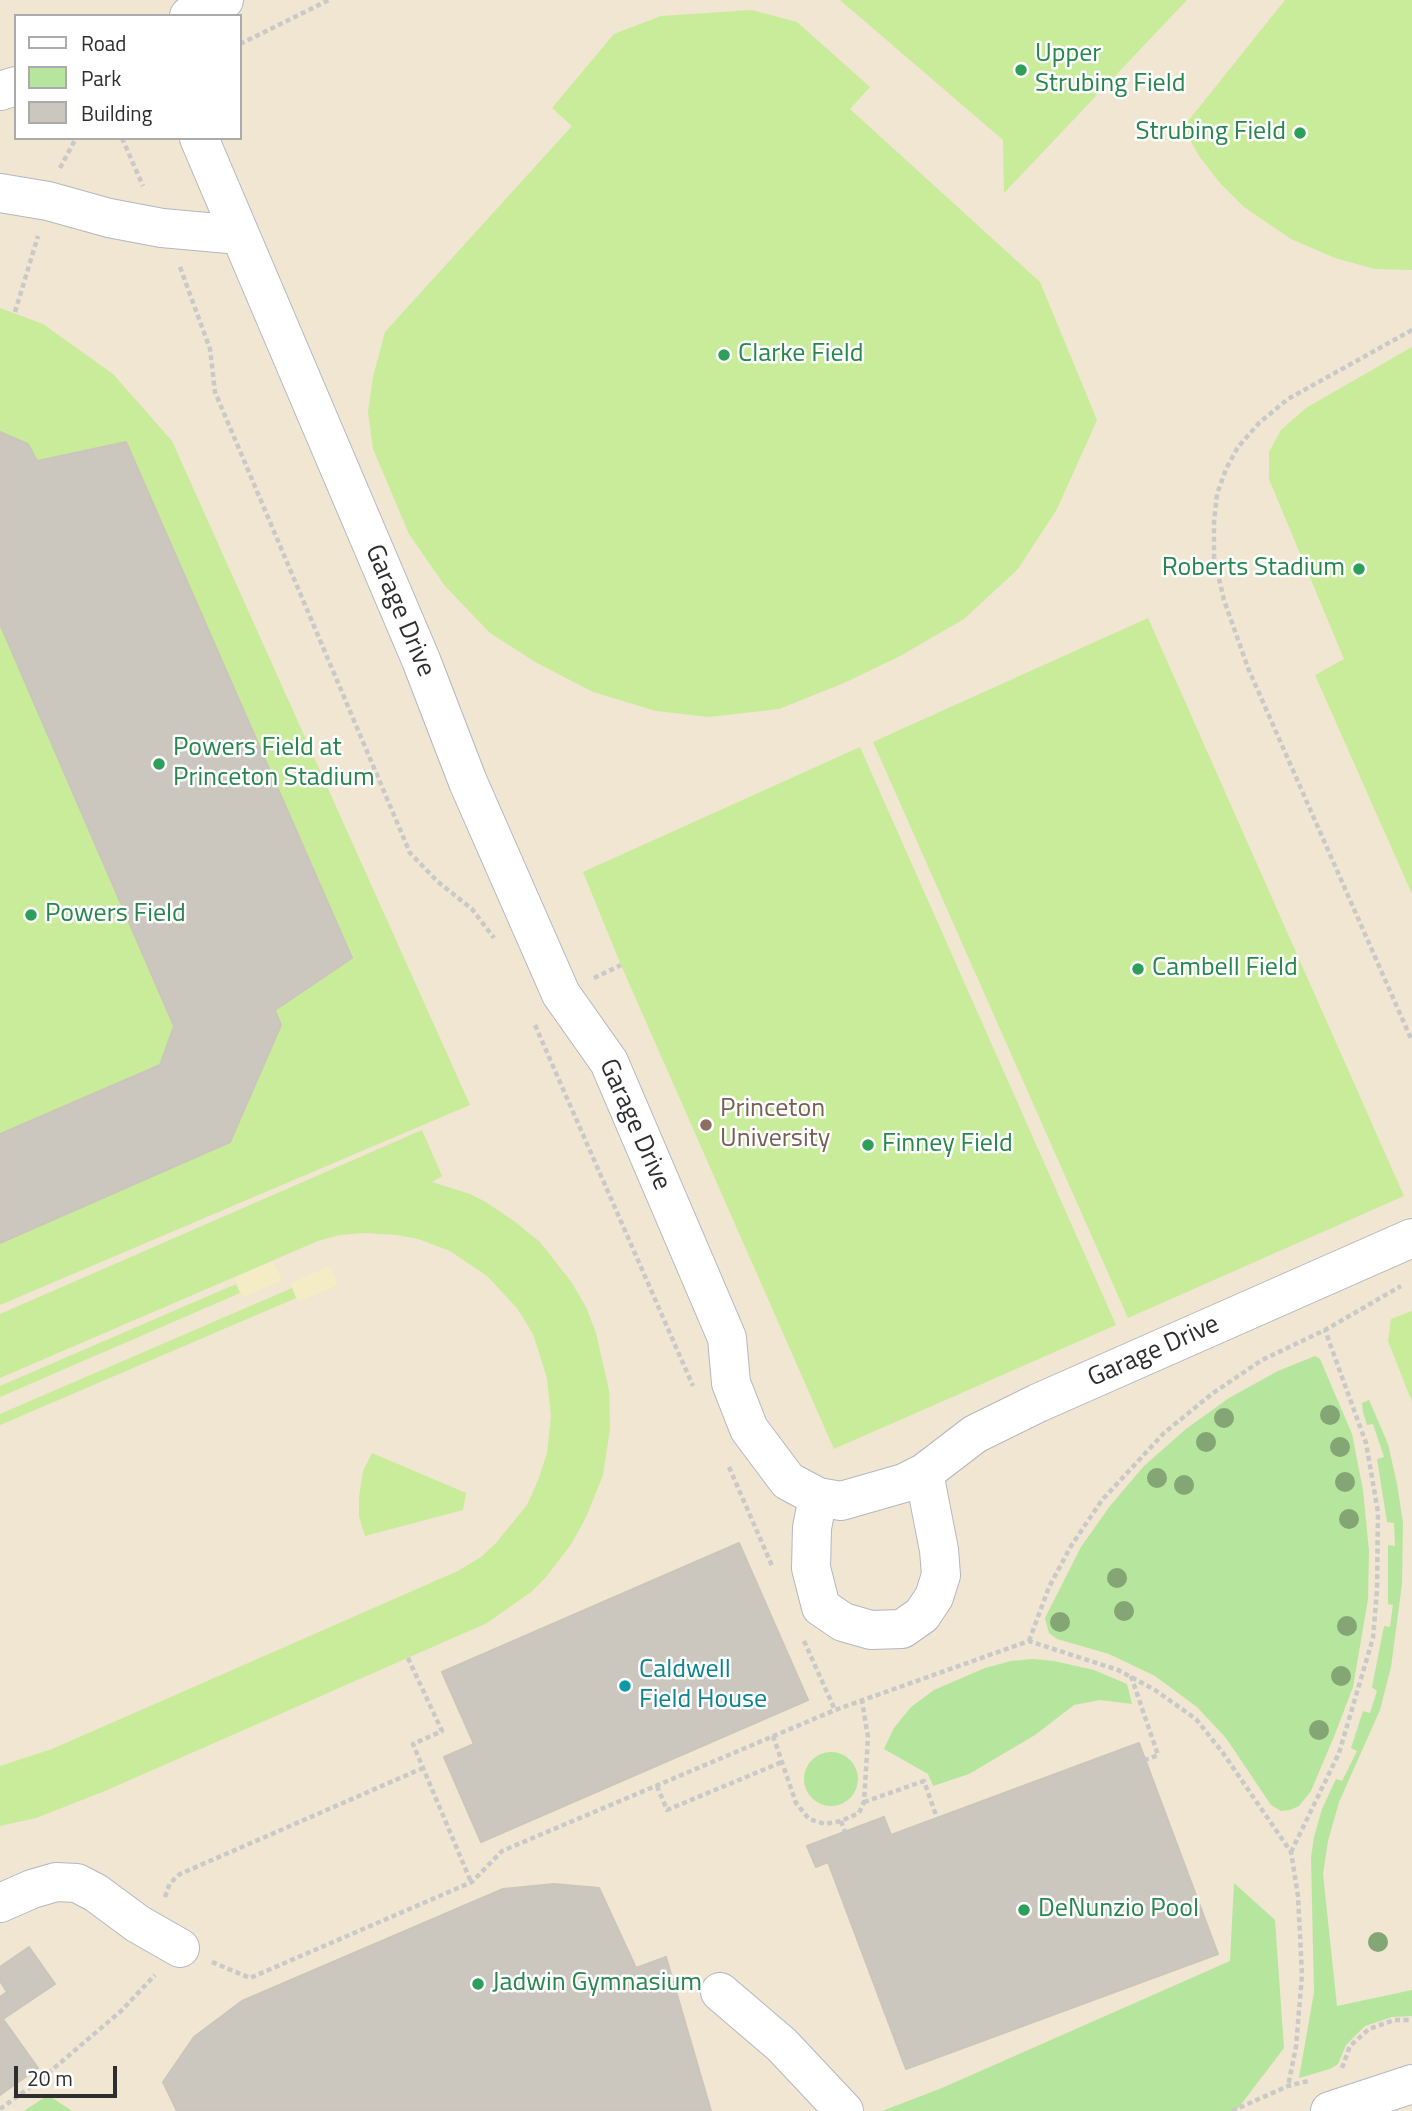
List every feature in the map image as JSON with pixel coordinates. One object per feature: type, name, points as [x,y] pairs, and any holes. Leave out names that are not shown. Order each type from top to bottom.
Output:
[{"type":"street","points":[[193,14],[224,0]]},
{"type":"street","name":"Garage Drive","points":[[200,140],[421,660],[468,782],[561,994],[609,1062],[727,1338],[731,1383],[750,1429],[788,1481],[818,1497],[841,1501],[904,1483],[924,1473],[975,1434],[1412,1238]]},
{"type":"street","points":[[0,193],[48,201],[109,218],[162,228],[240,234]]},
{"type":"street","points":[[818,1497],[811,1528],[811,1567],[821,1607],[843,1622],[872,1630],[902,1629],[922,1615],[934,1597],[941,1575],[939,1550],[924,1473]]},
{"type":"street","points":[[0,1903],[56,1882],[77,1884],[96,1893],[138,1924],[180,1948]]},
{"type":"street","points":[[720,1992],[782,2045],[844,2111]]},
{"type":"street","points":[[1322,2095],[1412,2084]]},
{"type":"path","points":[[242,43],[329,0]]},
{"type":"path","points":[[123,140],[188,285],[210,349],[215,392],[410,853],[438,882],[472,909],[498,944]]},
{"type":"path","points":[[1412,330],[1289,399],[1259,423],[1238,447],[1217,494],[1214,557],[1224,600],[1248,668],[1412,1041]]},
{"type":"path","points":[[533,1021],[695,1391]]},
{"type":"path","points":[[1029,1641],[1049,1587],[1071,1546],[1102,1500],[1164,1433],[1213,1392],[1262,1360],[1325,1330],[1412,1282]]},
{"type":"path","points":[[1291,1852],[1339,1754],[1373,1638],[1377,1590],[1378,1512],[1366,1443],[1325,1330]]},
{"type":"path","points":[[723,1455],[774,1570]]},
{"type":"path","points":[[801,1634],[835,1710]]},
{"type":"path","points":[[0,2109],[40,2080],[121,2011],[180,1948],[250,1978],[472,1882],[502,1851],[835,1710],[1029,1641],[1131,1676],[1155,1689],[1196,1719],[1223,1753],[1291,1852],[1298,1896],[1302,1975],[1296,2047],[1289,2086]]},
{"type":"path","points":[[408,1658],[442,1731],[413,1744],[472,1882]]},
{"type":"path","points":[[1131,1676],[1158,1755],[1145,1760]]},
{"type":"path","points":[[773,1736],[796,1803],[809,1819],[825,1824],[842,1821],[859,1813],[864,1802],[868,1737],[862,1700]]},
{"type":"path","points":[[657,1786],[667,1810],[782,1762]]},
{"type":"path","points":[[162,1904],[170,1884],[180,1874],[423,1768]]},
{"type":"path","points":[[864,1802],[924,1781],[937,1818]]},
{"type":"path","points":[[842,1821],[845,1832]]},
{"type":"path","points":[[1336,2074],[1343,2067],[1350,2046],[1369,2029],[1394,2021],[1412,2020]]},
{"type":"path","points":[[1232,2111],[1289,2086],[1322,2095]]},
{"type":"shaded area","name":"Princeton University","points":[[0,0],[1412,0],[1412,2111],[0,2111]]},
{"type":"green space","name":"Upper Strubing Field","points":[[840,0],[1187,0],[1004,193],[1003,140]]},
{"type":"green space","name":"Strubing Field","points":[[1285,0],[1412,0],[1412,270],[1375,269],[1335,258],[1291,239],[1244,207],[1220,183],[1190,140],[1185,125]]},
{"type":"green space","name":"Clarke Field","points":[[752,10],[797,22],[870,87],[850,109],[1040,282],[1097,420],[1057,509],[1018,569],[964,619],[900,656],[844,683],[779,709],[709,717],[656,711],[593,692],[537,663],[490,633],[445,586],[409,534],[373,449],[368,412],[373,377],[385,332],[572,126],[552,108],[614,34],[661,16]]},
{"type":"green space","name":"Powers Field at Princeton Stadium","points":[[0,308],[43,324],[113,374],[172,441],[470,1105],[0,1305]]},
{"type":"green space","name":"Roberts Stadium","points":[[1412,347],[1412,894],[1315,675],[1344,659],[1269,479],[1269,452],[1281,430],[1306,408]]},
{"type":"green space","name":"Cambell Field","points":[[1148,618],[1404,1196],[1128,1318],[873,742]]},
{"type":"green space","name":"Finney Field","points":[[860,747],[1116,1325],[834,1449],[621,965],[583,872]]},
{"type":"green space","points":[[422,1130],[442,1176],[432,1182],[484,1201],[540,1242],[572,1283],[586,1307],[596,1333],[609,1390],[610,1429],[603,1475],[572,1543],[531,1592],[487,1623],[105,1791],[36,1818],[0,1826],[0,1766],[52,1749],[458,1571],[481,1557],[496,1543],[527,1505],[547,1453],[551,1416],[547,1378],[533,1334],[517,1308],[487,1276],[450,1251],[418,1239],[364,1233],[340,1235],[318,1241],[0,1378],[0,1314]]},
{"type":"green space","points":[[236,1284],[240,1293],[0,1397],[0,1386]]},
{"type":"green space","points":[[292,1288],[296,1298],[0,1425],[0,1414]]},
{"type":"green space","points":[[1412,1311],[1412,1402],[1388,1341],[1391,1319]]},
{"type":"green space","points":[[1315,1356],[1320,1359],[1352,1434],[1363,1490],[1369,1551],[1368,1599],[1353,1687],[1335,1734],[1311,1791],[1299,1806],[1281,1811],[1271,1805],[1226,1738],[1197,1707],[1155,1676],[1109,1654],[1057,1639],[1049,1633],[1045,1618],[1081,1547],[1110,1506],[1144,1466],[1186,1429],[1229,1398],[1278,1371]]},
{"type":"green space","points":[[1369,1400],[1388,1444],[1397,1484],[1403,1523],[1402,1584],[1391,1667],[1380,1710],[1339,1802],[1328,1841],[1323,1874],[1337,2006],[1412,1990],[1412,2016],[1392,2017],[1365,2026],[1346,2045],[1338,2064],[1299,2078],[1314,1992],[1311,1858],[1314,1837],[1322,1809],[1336,1779],[1342,1781],[1357,1751],[1351,1748],[1363,1711],[1370,1713],[1377,1691],[1372,1687],[1384,1626],[1390,1627],[1393,1605],[1388,1604],[1388,1545],[1395,1546],[1394,1523],[1387,1522],[1377,1459],[1384,1457],[1373,1424],[1367,1425],[1363,1412],[1362,1403]]},
{"type":"green space","points":[[372,1453],[466,1493],[463,1510],[365,1536],[359,1516],[359,1497],[363,1471]]},
{"type":"green space","points":[[1033,1659],[1094,1670],[1127,1684],[1132,1704],[1100,1700],[1074,1705],[1035,1735],[969,1774],[933,1786],[928,1774],[884,1749],[894,1728],[911,1707],[934,1690],[985,1668]]},
{"type":"green space","points":[[831,1752],[850,1760],[858,1779],[850,1798],[831,1806],[812,1798],[804,1779],[812,1760]]},
{"type":"green space","points":[[1234,1883],[1275,1920],[1284,2048],[1236,2111],[882,2111],[942,2088],[1230,1961]]},
{"type":"green space","points":[[48,2095],[72,2111],[24,2111]]},
{"type":"sand","points":[[273,1261],[282,1280],[243,1298],[234,1278]]},
{"type":"sand","points":[[330,1266],[338,1285],[298,1302],[290,1283]]},
{"type":"building","points":[[0,432],[28,444],[37,461],[126,442],[352,958],[275,1010],[281,1025],[230,1142],[0,1243],[0,1134],[160,1065],[174,1026],[0,624]]},
{"type":"building","name":"Caldwell Field House","points":[[739,1543],[808,1700],[481,1842],[444,1757],[474,1744],[442,1672]]},
{"type":"building","name":"DeNunzio Pool","points":[[1139,1743],[1218,1954],[906,2069],[828,1862],[816,1867],[807,1846],[884,1817],[891,1835]]},
{"type":"building","name":"Jadwin Gymnasium","points":[[554,1884],[599,1888],[636,1968],[666,1957],[711,2111],[177,2111],[163,2082],[194,2037],[242,2001],[503,1889]]},
{"type":"building","points":[[29,1947],[55,1984],[3,2019],[38,2068],[0,2095],[0,1997],[7,1992],[0,1981],[0,1967]]},
{"type":"place","name":"Upper Strubing Field","points":[[1021,70]]},
{"type":"place","name":"Strubing Field","points":[[1300,133]]},
{"type":"place","name":"Clarke Field","points":[[724,355]]},
{"type":"place","name":"Roberts Stadium","points":[[1359,569]]},
{"type":"place","name":"Powers Field at Princeton Stadium","points":[[159,764]]},
{"type":"place","name":"Powers Field","points":[[31,915]]},
{"type":"place","name":"Cambell Field","points":[[1138,969]]},
{"type":"place","name":"Princeton University","points":[[706,1125]]},
{"type":"place","name":"Finney Field","points":[[868,1145]]},
{"type":"place","name":"Caldwell Field House","points":[[625,1686]]},
{"type":"place","name":"DeNunzio Pool","points":[[1024,1910]]},
{"type":"place","name":"Jadwin Gymnasium","points":[[478,1984]]}]
